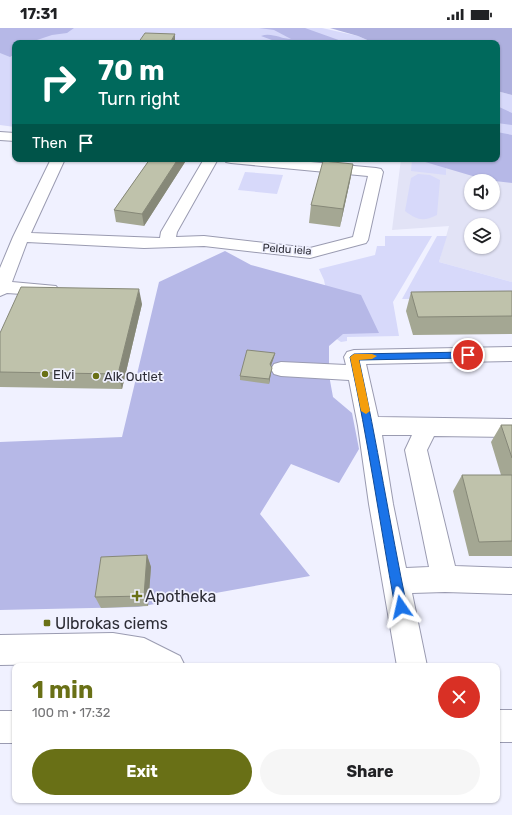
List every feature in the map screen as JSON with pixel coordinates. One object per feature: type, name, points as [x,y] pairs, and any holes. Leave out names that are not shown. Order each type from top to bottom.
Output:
[{"type":"street","points":[[0,136],[12,137]]},
{"type":"street","points":[[57,162],[21,237],[0,289],[65,290]]},
{"type":"street","points":[[166,242],[169,232],[209,162]]},
{"type":"street","name":"Peldu iela","points":[[21,237],[144,243],[204,241],[310,253],[360,240],[376,172],[264,162]]},
{"type":"street","points":[[281,369],[512,354]]},
{"type":"street","points":[[356,365],[369,426],[381,504],[411,663]]},
{"type":"street","points":[[369,426],[512,428]]},
{"type":"street","points":[[427,428],[416,450],[445,579]]},
{"type":"street","points":[[396,581],[445,579],[512,580]]},
{"type":"street","points":[[0,650],[113,648],[144,653],[164,663]]},
{"type":"street","points":[[500,726],[512,726]]},
{"type":"street","points":[[0,727],[12,727]]},
{"type":"shaded area","points":[[0,28],[322,28],[358,36],[367,40],[12,40],[12,127],[0,125]]},
{"type":"shaded area","points":[[0,28],[74,28],[67,33],[52,35],[37,40],[12,40],[12,56],[10,57],[0,53]]},
{"type":"shaded area","points":[[259,28],[305,28],[339,40],[272,40],[261,36],[272,35],[291,39],[274,30]]},
{"type":"shaded area","points":[[330,28],[512,28],[512,95],[500,92],[500,40],[367,40]]},
{"type":"shaded area","points":[[500,92],[512,95],[512,154],[500,152]]},
{"type":"shaded area","points":[[500,107],[512,113],[512,125],[500,123]]},
{"type":"shaded area","points":[[500,133],[512,135],[512,183],[500,182],[500,174],[466,174],[425,162],[500,162]]},
{"type":"shaded area","points":[[512,154],[512,282],[439,262],[449,226],[392,230],[401,162],[500,162],[500,158]]},
{"type":"shaded area","points":[[412,162],[446,162],[446,175],[411,171]]},
{"type":"shaded area","points":[[245,172],[283,175],[277,194],[238,190]]},
{"type":"shaded area","points":[[418,174],[430,175],[440,180],[437,215],[428,219],[417,218],[405,211],[411,178]]},
{"type":"shaded area","points":[[385,236],[432,236],[393,302],[399,336],[347,337],[347,341],[341,342],[335,338],[324,280],[319,269],[375,255],[377,246],[385,246]]},
{"type":"shaded area","points":[[437,236],[447,236],[439,262],[512,282],[512,298],[402,299]]},
{"type":"shaded area","points":[[225,251],[251,265],[361,295],[379,333],[343,334],[329,346],[329,375],[333,397],[352,413],[359,449],[339,483],[291,464],[260,514],[310,576],[138,607],[0,610],[0,442],[122,437],[159,282]]},
{"type":"building","points":[[145,33],[175,34],[172,40],[140,40]]},
{"type":"building","points":[[148,162],[176,162],[142,214],[114,210]]},
{"type":"building","points":[[323,162],[353,164],[343,209],[311,205]]},
{"type":"building","points":[[21,287],[139,289],[118,374],[0,372],[0,333]]},
{"type":"building","points":[[512,291],[512,316],[418,317],[411,292]]},
{"type":"building","points":[[247,350],[275,353],[270,364],[272,368],[269,379],[240,376]]},
{"type":"building","points":[[501,425],[512,425],[512,458]]},
{"type":"building","points":[[462,475],[512,475],[512,541],[479,542]]},
{"type":"building","points":[[147,555],[144,596],[95,597],[101,557]]},
{"type":"slow traffic","points":[[366,411],[354,357],[372,356]]},
{"type":"place","name":"Elvi","points":[[45,374]]},
{"type":"place","name":"Alk Outlet","points":[[96,376]]},
{"type":"place","name":"Apotheka","points":[[137,596]]},
{"type":"place","name":"Ulbrokas ciems","points":[[47,623]]},
{"type":"route","points":[[401,607],[381,504],[369,426],[354,357],[468,355]]}]
